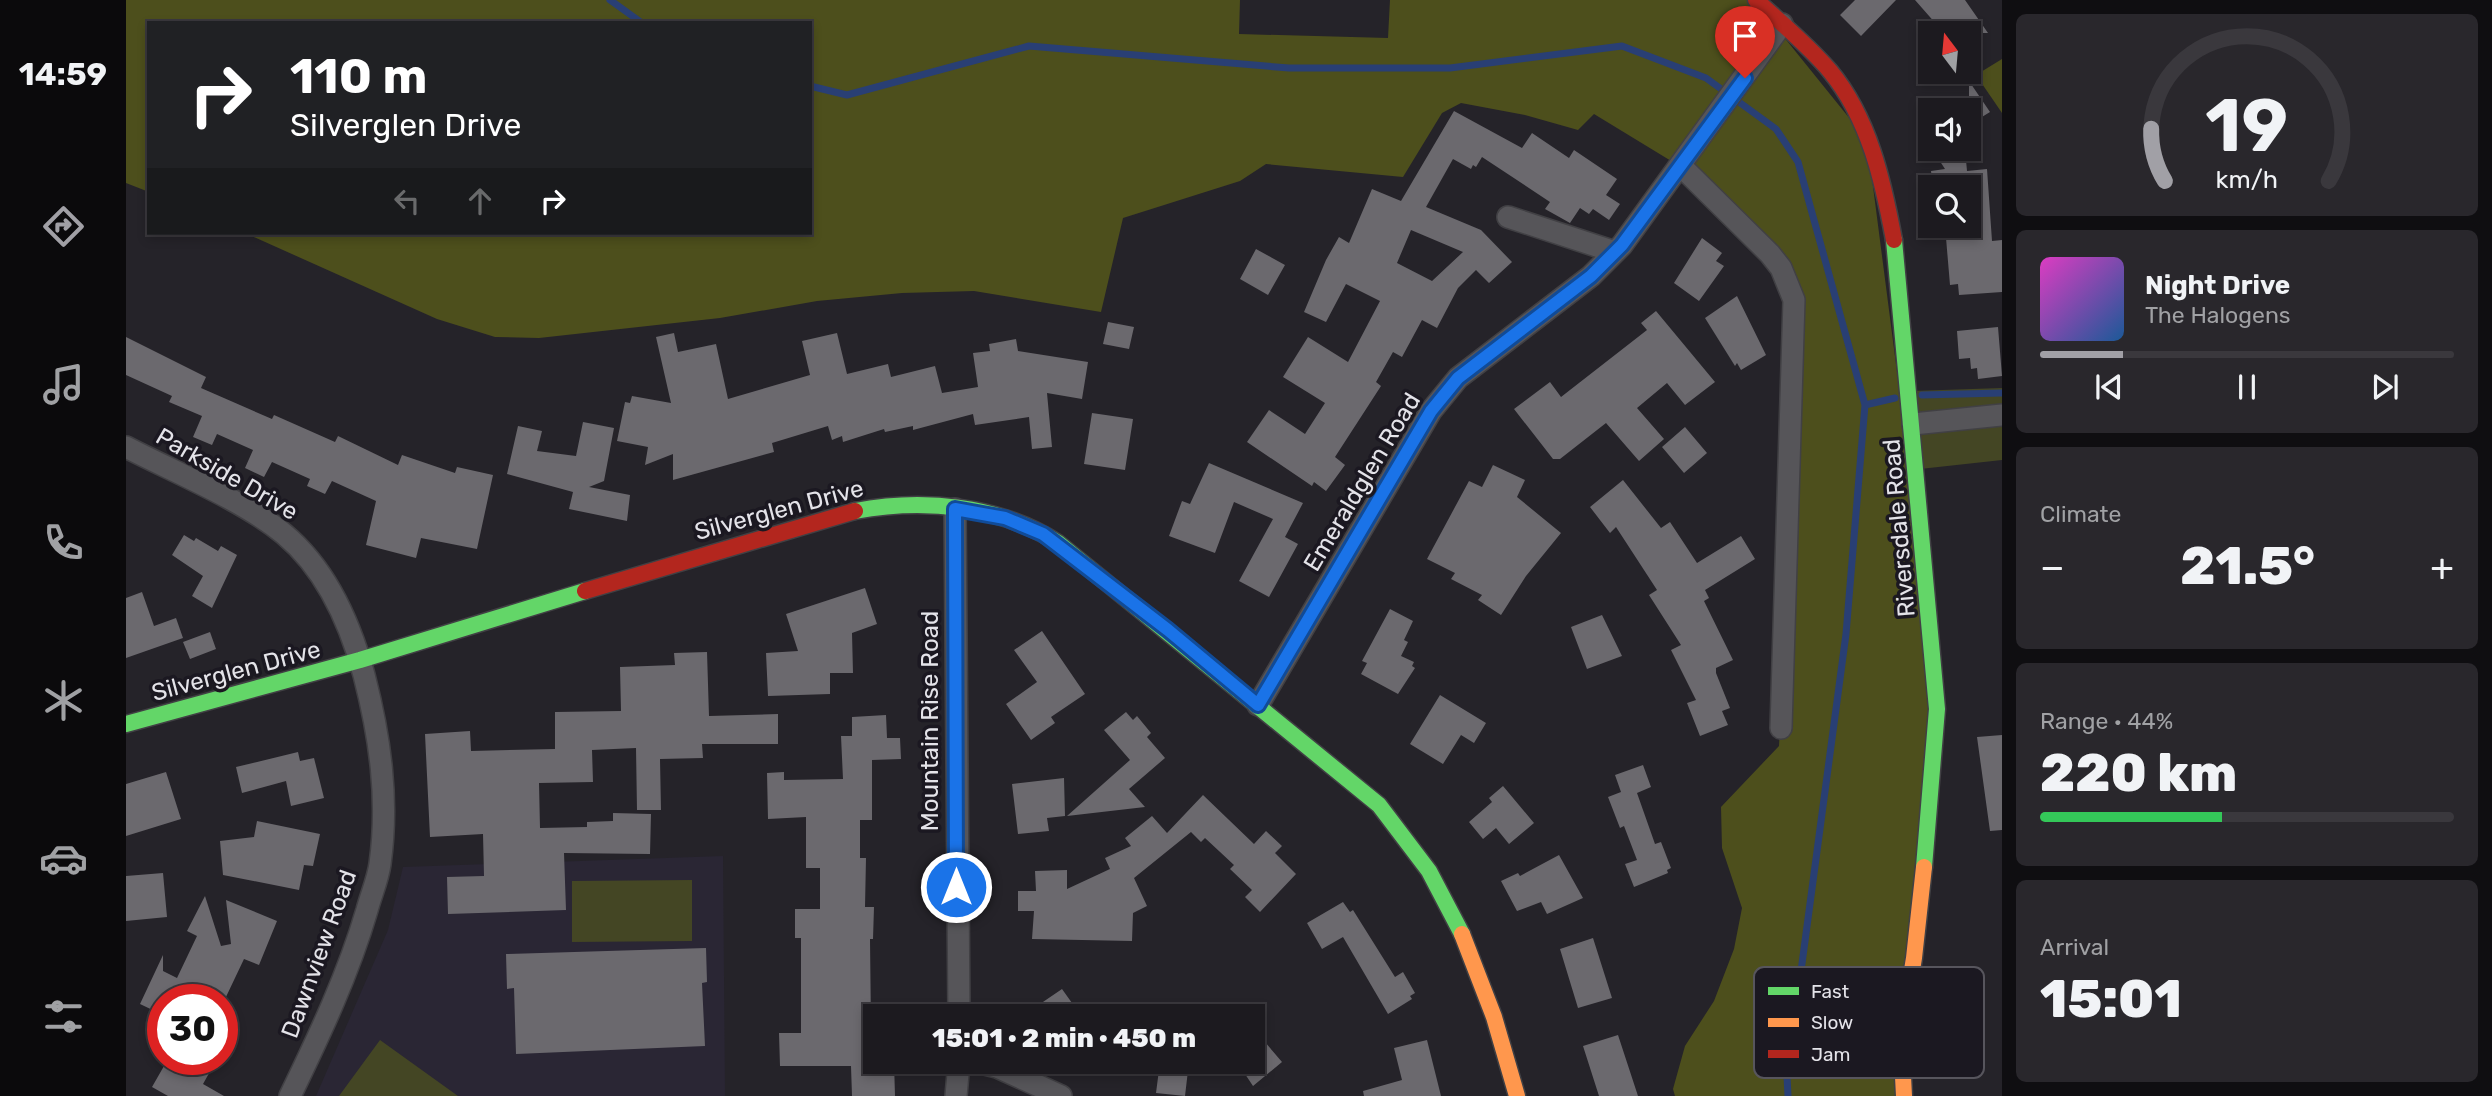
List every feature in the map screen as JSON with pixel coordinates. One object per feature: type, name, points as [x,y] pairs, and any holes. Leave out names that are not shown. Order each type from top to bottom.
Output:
[{"type":"street","name":"Riversdale Road","points":[[1756,0],[1838,80],[1854,106],[1868,139],[1887,200],[1897,259],[1937,709],[1923,880],[1911,967]]},
{"type":"street","name":"Emeraldglen Road","points":[[1258,705],[1431,411],[1458,378],[1591,276],[1615,252],[1681,166],[1782,24]]},
{"type":"street","points":[[1681,166],[1770,254],[1781,268],[1794,300],[1781,729]]},
{"type":"street","points":[[1508,218],[1615,252]]},
{"type":"street","points":[[1913,424],[2002,415]]},
{"type":"street","name":"Parkside Drive","points":[[126,447],[239,506],[285,534],[306,555],[326,583],[360,660]]},
{"type":"street","name":"Silverglen Drive","points":[[126,724],[360,660],[838,514],[896,505],[955,509],[1005,518],[1043,534],[1157,621],[1379,806],[1426,863],[1478,967],[1517,1096]]},
{"type":"street","name":"Mountain Rise Road","points":[[955,509],[959,1004]]},
{"type":"street","name":"Dawnview Road","points":[[290,1096],[327,1020],[361,930],[380,866],[382,762],[377,724],[360,660]]},
{"type":"street","points":[[956,1096],[958,1074]]},
{"type":"street","points":[[1013,1074],[1061,1096]]},
{"type":"street","name":"Riversdale Road","points":[[1903,1078],[1904,1096]]},
{"type":"shaded area","points":[[126,0],[1240,0],[1239,34],[1388,38],[1390,0],[1754,0],[1867,140],[1941,712],[1918,967],[1754,967],[1754,1078],[1909,1078],[1907,1096],[1675,1096],[1673,1089],[1685,1046],[1714,1001],[1734,949],[1742,908],[1722,848],[1721,807],[1779,746],[1784,648],[1788,282],[1681,167],[1594,114],[1578,130],[1525,115],[1461,103],[1442,113],[1403,177],[1266,164],[1240,181],[1123,218],[1101,312],[974,291],[902,293],[817,301],[720,318],[539,338],[495,337],[437,319],[249,235],[812,235],[812,21],[147,21],[147,191],[126,183]]},
{"type":"shaded area","points":[[2002,59],[2002,113],[1981,82],[1981,72]]},
{"type":"shaded area","points":[[723,856],[725,1096],[316,1096],[388,930],[403,867]]},
{"type":"green space","points":[[2002,388],[2002,460],[1920,469],[1912,391]]},
{"type":"green space","points":[[692,880],[692,941],[572,942],[572,881]]},
{"type":"green space","points":[[380,1040],[458,1096],[339,1096]]},
{"type":"building","points":[[1855,0],[1896,0],[1861,36],[1840,15]]},
{"type":"building","points":[[1915,0],[1965,0],[1980,21],[1933,21]]},
{"type":"building","points":[[1981,23],[1988,33],[1981,33]]},
{"type":"building","points":[[1969,84],[1971,84],[1981,98],[1969,98]]},
{"type":"building","points":[[1981,99],[1990,112],[1981,118]]},
{"type":"building","points":[[1454,111],[1522,148],[1532,133],[1569,158],[1574,150],[1617,179],[1606,195],[1620,204],[1609,220],[1593,209],[1589,214],[1580,208],[1570,223],[1545,209],[1550,202],[1482,157],[1476,167],[1473,165],[1471,169],[1453,159],[1426,207],[1481,230],[1512,262],[1489,283],[1476,270],[1458,288],[1437,328],[1422,320],[1402,357],[1393,352],[1376,382],[1381,386],[1335,457],[1345,465],[1326,491],[1314,482],[1312,486],[1247,442],[1269,410],[1305,434],[1325,403],[1283,377],[1308,337],[1348,362],[1380,301],[1346,284],[1326,322],[1304,312],[1339,237],[1349,243],[1372,189],[1401,201]],"holes":[[[1411,230],[1463,252],[1432,281],[1397,263]]]},
{"type":"building","points":[[1940,161],[1966,161],[1967,171],[1987,169],[1992,241],[2002,240],[2002,292],[1959,295],[1958,284],[1950,285],[1946,238],[1981,238],[1981,175],[1932,175],[1931,171],[1945,169]]},
{"type":"building","points":[[1702,238],[1722,253],[1716,261],[1724,266],[1699,301],[1674,283]]},
{"type":"building","points":[[1256,249],[1285,265],[1268,295],[1240,279]]},
{"type":"building","points":[[1737,296],[1766,355],[1741,370],[1737,363],[1735,366],[1705,318]]},
{"type":"building","points":[[1656,311],[1715,382],[1685,405],[1667,383],[1637,408],[1664,439],[1639,461],[1606,423],[1560,459],[1553,459],[1514,409],[1550,382],[1561,397],[1647,330],[1641,323]]},
{"type":"building","points":[[1108,322],[1134,327],[1129,349],[1103,344]]},
{"type":"building","points":[[1998,327],[2002,376],[1978,379],[1977,368],[1971,369],[1970,358],[1959,359],[1957,331]]},
{"type":"building","points":[[674,333],[678,352],[716,344],[728,399],[810,375],[802,341],[837,333],[847,374],[888,364],[891,377],[935,366],[942,393],[978,387],[973,353],[990,351],[989,344],[1016,339],[1018,351],[1088,362],[1082,399],[1047,393],[1052,447],[1032,449],[1029,417],[975,425],[973,414],[913,430],[913,426],[885,432],[884,429],[843,442],[842,436],[832,440],[828,426],[772,443],[774,452],[673,480],[673,454],[645,465],[648,447],[617,441],[625,402],[630,403],[632,396],[671,403],[656,337]]},
{"type":"building","points":[[126,337],[206,377],[201,388],[272,419],[274,415],[335,442],[338,436],[398,465],[402,455],[455,473],[457,467],[493,475],[477,549],[421,538],[416,558],[366,545],[376,501],[332,481],[325,494],[307,486],[310,479],[272,462],[264,477],[245,468],[253,450],[217,434],[212,445],[193,437],[202,416],[169,402],[172,396],[126,375]]},
{"type":"building","points":[[1092,413],[1133,419],[1125,470],[1084,464]]},
{"type":"building","points":[[583,422],[614,428],[604,481],[589,487],[630,495],[627,521],[569,509],[573,492],[507,474],[518,426],[542,431],[537,451],[576,456]]},
{"type":"building","points":[[1685,427],[1707,453],[1684,473],[1662,447]]},
{"type":"building","points":[[1209,463],[1303,503],[1285,537],[1298,544],[1269,597],[1239,581],[1273,519],[1234,502],[1215,553],[1169,536],[1182,501],[1190,504]]},
{"type":"building","points":[[1493,465],[1525,480],[1517,497],[1561,533],[1526,576],[1501,615],[1478,600],[1482,595],[1451,579],[1455,573],[1427,559],[1469,481],[1482,487]]},
{"type":"building","points":[[1623,480],[1661,528],[1670,522],[1697,563],[1741,536],[1755,559],[1705,590],[1709,598],[1704,601],[1733,660],[1716,668],[1730,708],[1722,711],[1728,725],[1700,736],[1687,703],[1696,700],[1671,650],[1681,645],[1649,595],[1657,590],[1616,527],[1610,533],[1590,507]]},
{"type":"building","points":[[184,535],[194,541],[196,538],[218,551],[221,546],[237,555],[212,608],[192,596],[203,576],[172,555]]},
{"type":"building","points":[[865,588],[877,624],[852,633],[853,673],[830,673],[830,694],[768,696],[766,653],[798,651],[786,614]]},
{"type":"building","points":[[142,592],[154,626],[176,618],[183,638],[126,658],[126,598]]},
{"type":"building","points":[[1390,609],[1413,621],[1404,640],[1408,642],[1401,656],[1414,662],[1412,666],[1415,668],[1398,694],[1361,674],[1367,663],[1362,661]]},
{"type":"building","points":[[1602,615],[1622,656],[1587,669],[1571,627]]},
{"type":"building","points":[[1042,631],[1085,694],[1051,717],[1055,723],[1031,740],[1006,704],[1037,682],[1014,650]]},
{"type":"building","points":[[210,632],[216,649],[190,659],[183,642]]},
{"type":"building","points":[[707,652],[709,716],[778,714],[778,744],[702,744],[703,758],[660,759],[661,810],[637,810],[636,748],[592,750],[593,782],[539,783],[540,828],[587,827],[587,822],[613,821],[613,813],[651,814],[650,854],[564,853],[566,910],[448,914],[447,877],[484,876],[483,834],[430,837],[425,734],[470,731],[471,751],[555,749],[555,712],[621,711],[620,667],[675,665],[674,653]]},
{"type":"building","points":[[1440,695],[1486,723],[1474,743],[1461,735],[1443,764],[1410,744]]},
{"type":"building","points":[[1126,712],[1133,720],[1137,716],[1151,733],[1147,737],[1165,758],[1129,789],[1145,807],[1067,816],[1130,760],[1104,730]]},
{"type":"building","points":[[886,715],[887,738],[900,738],[901,759],[872,760],[872,820],[860,820],[860,858],[866,858],[865,907],[874,907],[873,939],[870,939],[871,1004],[863,1004],[863,1074],[894,1074],[895,1096],[852,1096],[851,1066],[780,1066],[779,1033],[801,1033],[801,938],[795,938],[795,909],[820,909],[820,868],[806,868],[806,817],[768,819],[767,773],[784,772],[784,780],[843,779],[841,736],[852,736],[852,717]]},
{"type":"building","points":[[2002,735],[2002,830],[1990,831],[1977,737]]},
{"type":"building","points":[[298,752],[300,761],[314,758],[324,798],[291,806],[286,781],[242,793],[236,767]]},
{"type":"building","points":[[1643,765],[1651,787],[1637,793],[1655,844],[1661,842],[1671,868],[1667,870],[1668,873],[1634,887],[1625,864],[1637,860],[1624,826],[1620,828],[1608,797],[1621,792],[1615,775]]},
{"type":"building","points":[[166,772],[181,819],[126,836],[126,784]]},
{"type":"building","points":[[1064,778],[1065,816],[1047,818],[1049,831],[1018,834],[1012,784]]},
{"type":"building","points":[[1503,786],[1534,823],[1509,844],[1496,828],[1483,839],[1469,822],[1492,802],[1489,798]]},
{"type":"building","points":[[1203,795],[1254,844],[1266,831],[1282,846],[1275,853],[1296,874],[1260,912],[1245,897],[1252,890],[1230,869],[1234,865],[1205,838],[1201,842],[1191,832],[1134,878],[1147,906],[1133,913],[1132,941],[1032,939],[1034,911],[1018,911],[1018,891],[1036,891],[1035,871],[1067,870],[1067,889],[1110,869],[1105,858],[1131,846],[1125,838],[1152,816],[1167,833]]},
{"type":"building","points":[[257,821],[320,834],[313,866],[304,865],[299,890],[223,875],[220,841],[254,837]]},
{"type":"building","points":[[1559,855],[1583,898],[1547,914],[1541,902],[1517,911],[1501,881],[1518,873],[1520,876]]},
{"type":"building","points":[[163,873],[167,917],[126,921],[126,876]]},
{"type":"building","points":[[205,896],[221,946],[231,944],[226,900],[277,921],[259,965],[244,959],[232,984],[149,984],[163,955],[163,971],[177,978],[197,936],[187,931]]},
{"type":"building","points":[[1343,902],[1350,912],[1353,910],[1395,977],[1403,972],[1415,993],[1410,996],[1412,999],[1388,1014],[1343,937],[1322,949],[1307,923]]},
{"type":"building","points":[[1593,938],[1612,998],[1578,1008],[1560,949]]},
{"type":"building","points":[[706,948],[707,982],[702,983],[705,1046],[516,1054],[514,988],[507,989],[506,954]]},
{"type":"building","points":[[147,989],[147,1007],[140,1004]]},
{"type":"building","points":[[1062,989],[1073,1004],[1040,1004]]},
{"type":"building","points":[[1618,1035],[1638,1096],[1599,1096],[1583,1046]]},
{"type":"building","points":[[1427,1040],[1441,1096],[1364,1096],[1363,1091],[1402,1080],[1394,1048]]},
{"type":"building","points":[[1265,1042],[1282,1062],[1253,1086],[1245,1074],[1265,1074]]},
{"type":"building","points":[[1158,1074],[1188,1074],[1185,1096],[1156,1093]]},
{"type":"building","points":[[159,1075],[208,1075],[203,1084],[224,1096],[168,1096],[152,1087]]},
{"type":"waterway","points":[[610,0],[639,21]]},
{"type":"waterway","points":[[812,86],[847,95],[1029,46],[1289,68],[1450,68],[1622,46],[1706,78],[1776,129],[1798,162],[1865,405],[1846,634],[1802,967]]},
{"type":"waterway","points":[[1922,395],[2002,393]]},
{"type":"waterway","points":[[1865,405],[1895,398]]},
{"type":"waterway","points":[[1787,1078],[1788,1096]]},
{"type":"traffic: fast","points":[[1894,240],[1937,709],[1924,867]]},
{"type":"traffic: fast","points":[[855,511],[907,505],[960,508],[1011,520],[1058,543],[1379,805],[1429,871],[1462,934]]},
{"type":"traffic: fast","points":[[126,724],[360,660],[585,591]]},
{"type":"traffic: slow","points":[[1913,967],[1924,867]]},
{"type":"traffic: slow","points":[[1462,934],[1494,1017],[1517,1096]]},
{"type":"traffic: slow","points":[[1903,1078],[1904,1096]]},
{"type":"traffic: jam","points":[[1756,0],[1822,61],[1855,109],[1873,151],[1894,240]]},
{"type":"traffic: jam","points":[[585,591],[855,511]]},
{"type":"route","points":[[956,887],[955,509],[1005,518],[1043,534],[1168,630],[1258,705],[1431,411],[1458,378],[1591,276],[1622,245],[1745,78]]}]
